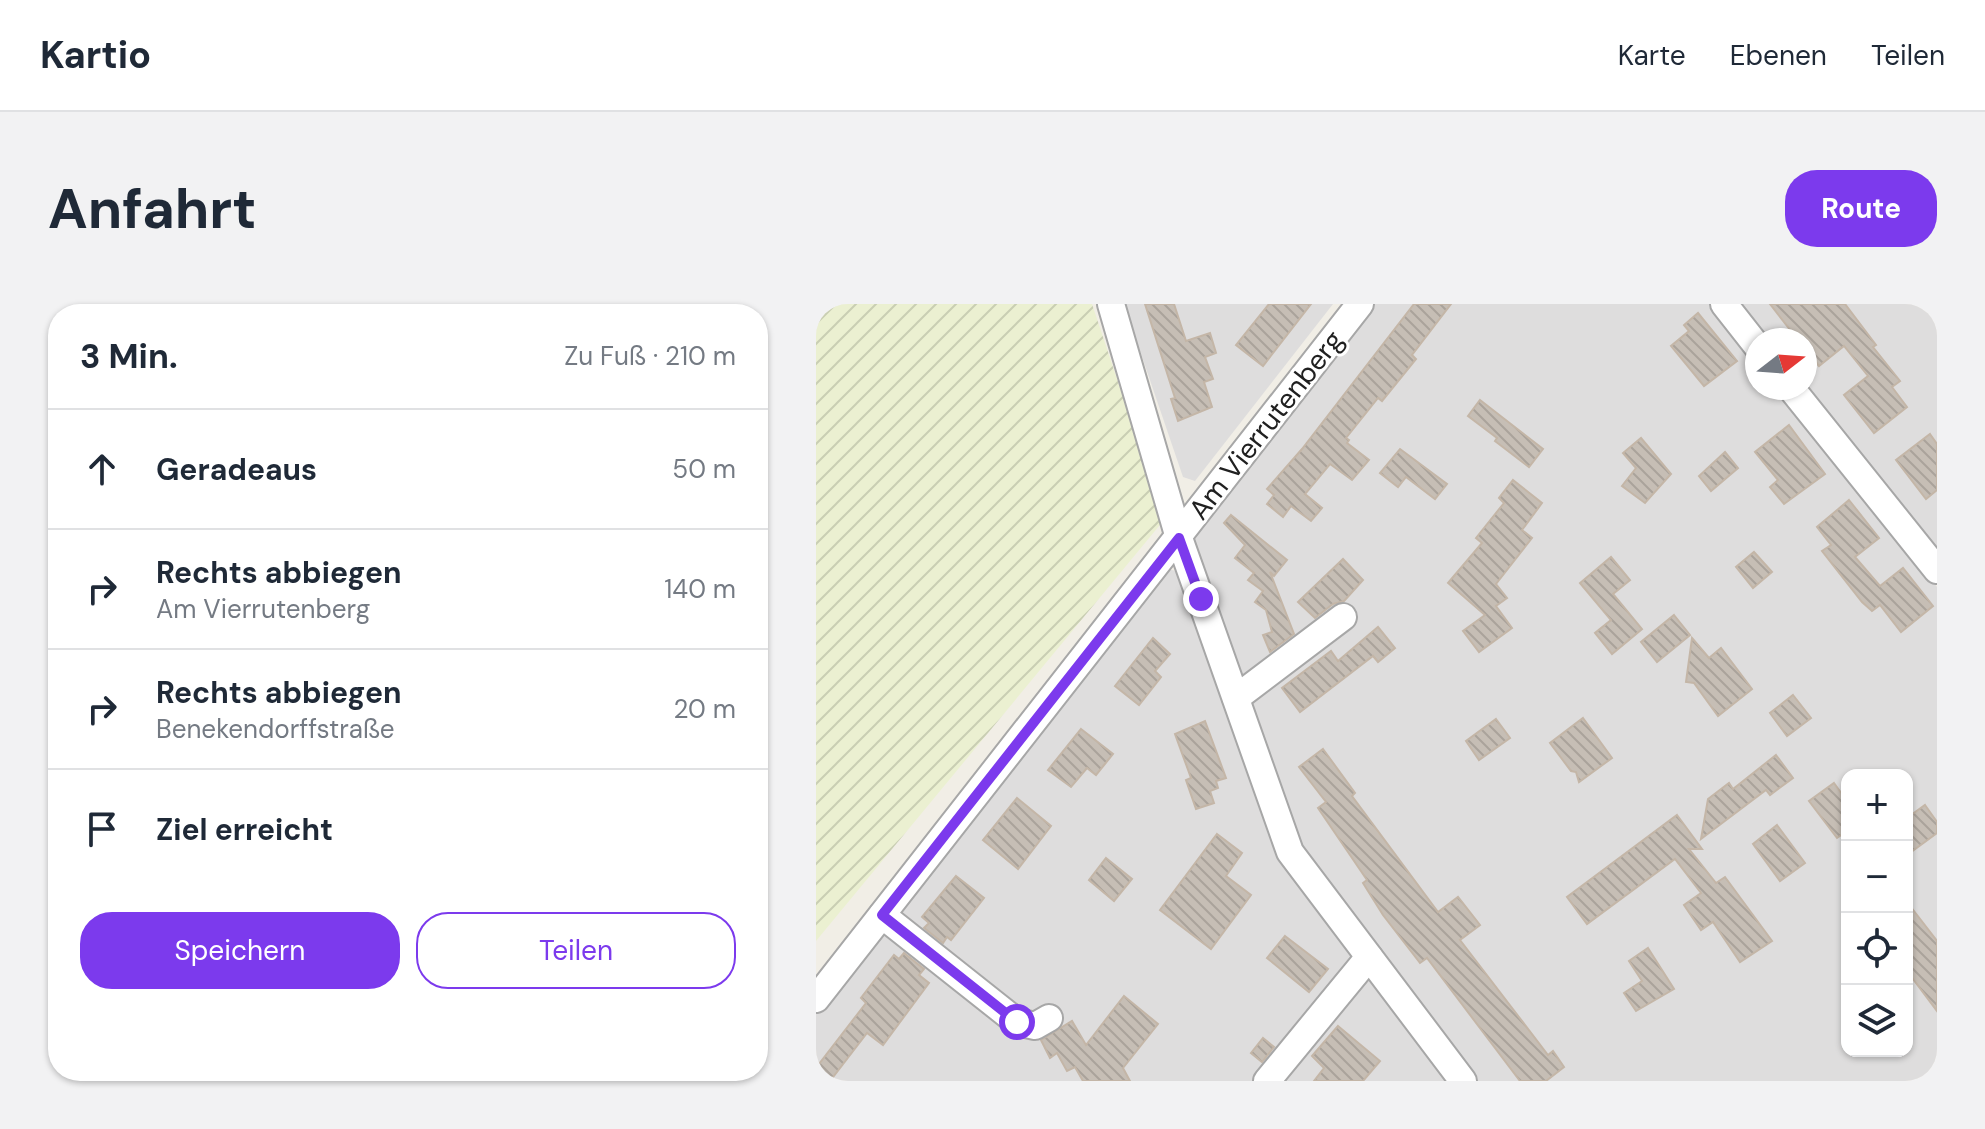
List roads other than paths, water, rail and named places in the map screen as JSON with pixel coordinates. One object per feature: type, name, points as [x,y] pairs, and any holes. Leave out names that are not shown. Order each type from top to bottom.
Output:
[{"type":"street","points":[[1111,304],[1179,538],[1290,852],[1463,1081]]},
{"type":"street","name":"Am Vierrutenberg","points":[[816,999],[1360,304]]},
{"type":"street","points":[[1724,304],[1745,331]]},
{"type":"street","points":[[1801,400],[1937,570]]},
{"type":"street","points":[[1236,698],[1343,617]]},
{"type":"street","points":[[882,915],[1017,1022],[1035,1026],[1049,1018]]},
{"type":"street","points":[[1267,1081],[1369,957]]}]
